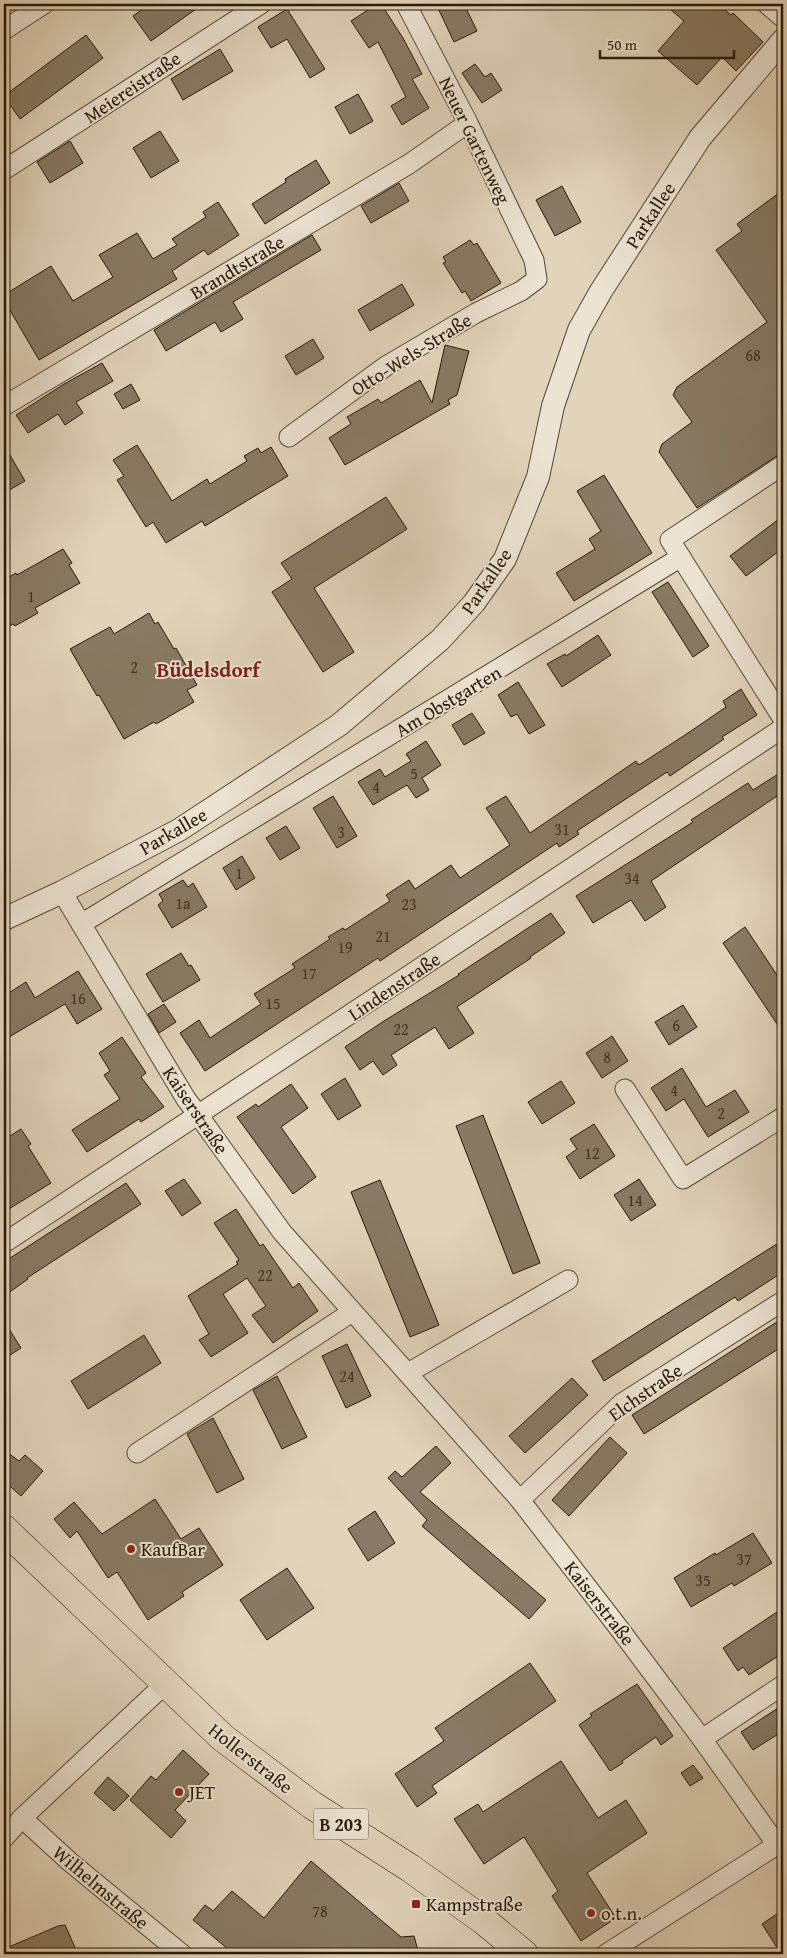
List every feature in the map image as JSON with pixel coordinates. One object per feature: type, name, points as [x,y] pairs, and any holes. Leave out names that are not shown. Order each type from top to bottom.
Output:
[{"type":"main road","name":"Hollerstraße","points":[[4,1530],[223,1738],[312,1806],[410,1868],[483,1920],[524,1954]]},
{"type":"street","points":[[4,30],[44,4]]},
{"type":"street","name":"Meiereistraße","points":[[4,170],[261,4]]},
{"type":"street","name":"Neuer Gartenweg","points":[[406,4],[468,123],[534,260],[537,279]]},
{"type":"street","points":[[769,4],[783,16]]},
{"type":"street","name":"Parkallee","points":[[4,919],[62,892],[179,830],[339,725],[440,640],[474,604],[505,559],[538,476],[553,406],[579,330],[601,292],[700,138],[783,40]]},
{"type":"street","name":"Brandtstraße","points":[[4,406],[409,164],[468,123]]},
{"type":"street","name":"Otto-Wels-Straße","points":[[289,437],[386,366],[476,313],[521,291],[537,279]]},
{"type":"street","points":[[783,465],[670,540],[783,719]]},
{"type":"street","name":"Am Obstgarten","points":[[81,924],[681,557]]},
{"type":"street","name":"Lindenstraße","points":[[4,1243],[199,1116],[783,728]]},
{"type":"street","name":"Kaiserstraße","points":[[62,892],[186,1099],[282,1232],[520,1500],[780,1843]]},
{"type":"street","points":[[625,1089],[683,1179],[783,1117]]},
{"type":"street","points":[[408,1373],[568,1280]]},
{"type":"street","name":"Elchstraße","points":[[520,1500],[622,1403],[783,1301]]},
{"type":"street","points":[[137,1453],[352,1312]]},
{"type":"street","points":[[4,1838],[22,1818],[165,1684]]},
{"type":"street","points":[[702,1738],[783,1685]]},
{"type":"street","name":"Wilhelmstraße","points":[[22,1818],[70,1862],[182,1954]]},
{"type":"street","points":[[606,1954],[780,1843]]},
{"type":"building","points":[[150,4],[203,4],[151,41],[133,16]]},
{"type":"building","points":[[377,4],[381,4],[403,38],[422,74],[412,79],[429,108],[402,125],[391,106],[406,97],[378,42],[369,48],[351,21]]},
{"type":"building","points":[[436,4],[464,4],[477,31],[454,42]]},
{"type":"building","points":[[664,4],[718,4],[731,15],[733,13],[763,42],[736,71],[722,57],[697,85],[658,51],[684,21]]},
{"type":"building","points":[[287,9],[325,69],[310,78],[287,39],[271,48],[258,27]]},
{"type":"building","points":[[86,35],[103,58],[20,119],[4,96]]},
{"type":"building","points":[[220,49],[233,71],[183,100],[171,79]]},
{"type":"building","points":[[475,64],[485,77],[491,73],[502,90],[482,103],[462,73]]},
{"type":"building","points":[[358,94],[373,121],[350,134],[335,107]]},
{"type":"building","points":[[160,131],[179,161],[151,178],[133,148]]},
{"type":"building","points":[[70,141],[83,163],[50,183],[37,162]]},
{"type":"building","points":[[316,160],[330,183],[265,224],[252,204],[286,182],[285,179]]},
{"type":"building","points":[[399,183],[409,201],[371,223],[361,206]]},
{"type":"building","points":[[562,186],[581,222],[555,236],[536,200]]},
{"type":"building","points":[[783,190],[783,452],[697,508],[659,452],[662,444],[692,422],[673,395],[677,387],[767,322],[716,250],[742,231],[737,224]]},
{"type":"building","points":[[218,202],[239,235],[208,255],[204,250],[172,271],[177,279],[39,360],[4,300],[4,295],[51,266],[73,301],[113,277],[99,255],[137,233],[153,259],[177,245],[172,239],[206,217],[203,212]]},
{"type":"building","points":[[312,235],[321,250],[233,302],[243,319],[221,332],[215,322],[166,351],[154,330]]},
{"type":"building","points":[[470,240],[474,245],[477,243],[501,283],[471,301],[465,291],[462,293],[443,263],[446,262],[443,257]]},
{"type":"building","points":[[402,284],[414,305],[370,331],[358,310]]},
{"type":"building","points":[[313,339],[324,358],[296,375],[285,356]]},
{"type":"building","points":[[445,345],[469,351],[457,395],[448,400],[450,404],[345,465],[329,438],[351,424],[347,417],[378,399],[381,403],[420,380],[432,403]]},
{"type":"building","points":[[102,363],[113,381],[76,402],[83,413],[65,425],[58,414],[28,433],[16,415],[64,384]]},
{"type":"building","points":[[131,384],[140,400],[123,409],[114,394]]},
{"type":"building","points":[[4,445],[25,481],[4,493]]},
{"type":"building","points":[[137,445],[172,501],[207,479],[210,484],[247,461],[244,456],[258,448],[261,453],[271,447],[288,476],[205,526],[202,521],[166,543],[153,522],[146,527],[117,480],[124,476],[113,460]]},
{"type":"building","points":[[604,475],[652,553],[574,601],[556,573],[595,549],[589,539],[601,531],[577,491]]},
{"type":"building","points":[[386,497],[407,529],[314,588],[354,652],[323,672],[272,592],[292,579],[281,563]]},
{"type":"building","points":[[783,516],[783,548],[746,576],[730,556]]},
{"type":"building","points":[[63,549],[72,563],[69,565],[80,583],[35,608],[38,613],[15,626],[13,624],[4,629],[4,580],[16,573],[17,575]]},
{"type":"building","points":[[668,582],[709,646],[693,657],[652,592]]},
{"type":"building","points":[[149,613],[155,624],[158,622],[174,649],[176,648],[197,685],[187,690],[194,702],[156,724],[154,722],[124,739],[70,649],[110,627],[114,634]]},
{"type":"building","points":[[598,635],[611,655],[562,687],[547,664],[565,654],[566,656]]},
{"type":"building","points":[[518,682],[545,725],[529,734],[517,714],[511,717],[498,695]]},
{"type":"building","points":[[741,689],[757,715],[722,737],[724,739],[670,776],[667,772],[577,831],[579,834],[559,847],[557,843],[380,961],[378,958],[205,1071],[180,1033],[199,1020],[210,1038],[261,1004],[254,994],[295,968],[292,964],[330,939],[328,937],[343,928],[345,930],[390,901],[386,895],[409,880],[415,889],[451,865],[460,878],[510,845],[486,808],[506,796],[530,833],[636,761],[639,765],[691,731],[726,707],[723,701]]},
{"type":"building","points":[[472,713],[485,733],[464,745],[452,725]]},
{"type":"building","points":[[426,741],[441,765],[422,778],[429,790],[416,798],[407,785],[373,805],[358,782],[380,769],[385,777],[411,761],[406,754]]},
{"type":"building","points":[[783,771],[783,792],[651,881],[666,907],[645,921],[631,900],[593,923],[576,896],[693,822],[691,820],[748,783],[753,790]]},
{"type":"building","points":[[333,796],[357,836],[337,848],[313,808]]},
{"type":"building","points":[[286,826],[300,848],[280,860],[266,838]]},
{"type":"building","points":[[242,856],[255,878],[236,890],[223,868]]},
{"type":"building","points":[[183,880],[188,887],[193,883],[207,907],[172,928],[158,905],[163,901],[159,894]]},
{"type":"building","points":[[551,913],[565,933],[457,1007],[474,1033],[449,1049],[435,1027],[391,1055],[397,1065],[383,1075],[373,1061],[360,1070],[345,1047],[459,975]]},
{"type":"building","points":[[745,927],[783,984],[783,1033],[723,943]]},
{"type":"building","points":[[181,953],[200,980],[163,1002],[146,974]]},
{"type":"building","points":[[78,971],[102,1009],[77,1024],[65,1004],[4,1040],[4,996],[26,982],[35,998]]},
{"type":"building","points":[[164,1004],[176,1022],[159,1033],[148,1014]]},
{"type":"building","points":[[683,1005],[697,1027],[669,1045],[655,1022]]},
{"type":"building","points":[[612,1036],[628,1061],[602,1078],[586,1053]]},
{"type":"building","points":[[122,1037],[146,1073],[141,1077],[164,1107],[141,1122],[139,1119],[87,1152],[72,1130],[120,1099],[104,1075],[110,1071],[99,1053]]},
{"type":"building","points":[[682,1068],[706,1107],[735,1090],[749,1112],[708,1137],[684,1099],[666,1111],[651,1088]]},
{"type":"building","points":[[345,1078],[361,1106],[338,1120],[321,1094]]},
{"type":"building","points":[[561,1081],[575,1103],[542,1124],[528,1102]]},
{"type":"building","points":[[291,1084],[308,1108],[281,1127],[316,1177],[293,1194],[237,1117],[256,1104],[258,1107]]},
{"type":"building","points":[[483,1115],[540,1263],[513,1274],[456,1126]]},
{"type":"building","points":[[594,1124],[615,1156],[580,1179],[566,1157],[577,1149],[570,1139]]},
{"type":"building","points":[[21,1129],[31,1144],[28,1146],[51,1183],[4,1212],[4,1140]]},
{"type":"building","points":[[184,1179],[201,1203],[182,1216],[165,1191]]},
{"type":"building","points":[[639,1179],[656,1205],[631,1221],[614,1195]]},
{"type":"building","points":[[380,1180],[439,1325],[410,1337],[351,1192]]},
{"type":"building","points":[[126,1183],[141,1204],[27,1278],[4,1296],[4,1262]]},
{"type":"building","points":[[236,1209],[260,1246],[263,1244],[293,1288],[299,1283],[318,1311],[273,1343],[252,1315],[266,1306],[247,1278],[223,1294],[248,1333],[211,1357],[199,1340],[209,1334],[188,1296],[238,1264],[236,1262],[239,1260],[214,1223]]},
{"type":"building","points":[[783,1240],[783,1272],[738,1301],[735,1297],[604,1381],[592,1361]]},
{"type":"building","points":[[783,1318],[783,1346],[644,1434],[632,1415]]},
{"type":"building","points":[[4,1321],[21,1348],[4,1359]]},
{"type":"building","points":[[144,1335],[161,1363],[88,1409],[71,1381]]},
{"type":"building","points":[[347,1344],[371,1396],[346,1408],[322,1356]]},
{"type":"building","points":[[277,1376],[307,1437],[282,1449],[253,1390]]},
{"type":"building","points":[[572,1378],[588,1395],[525,1453],[509,1436]]},
{"type":"building","points":[[213,1418],[244,1479],[217,1493],[187,1434]]},
{"type":"building","points":[[610,1437],[627,1453],[569,1516],[552,1500]]},
{"type":"building","points":[[436,1446],[451,1463],[420,1492],[546,1600],[529,1619],[422,1526],[427,1520],[388,1478],[395,1471],[402,1477]]},
{"type":"building","points":[[4,1450],[19,1461],[25,1455],[43,1471],[21,1496],[4,1481]]},
{"type":"building","points":[[155,1499],[181,1539],[199,1528],[223,1565],[182,1592],[184,1596],[148,1620],[117,1572],[108,1578],[77,1531],[70,1538],[54,1519],[74,1502],[102,1534]]},
{"type":"building","points":[[375,1511],[395,1543],[368,1561],[348,1529]]},
{"type":"building","points":[[753,1533],[772,1563],[734,1586],[732,1583],[691,1607],[674,1578]]},
{"type":"building","points":[[287,1568],[314,1608],[267,1640],[240,1600]]},
{"type":"building","points":[[783,1608],[783,1653],[749,1675],[743,1667],[738,1671],[723,1648]]},
{"type":"building","points":[[530,1663],[556,1701],[432,1786],[437,1793],[417,1807],[395,1774],[444,1741],[435,1728]]},
{"type":"building","points":[[637,1684],[673,1736],[661,1745],[656,1737],[610,1771],[579,1725],[592,1716],[590,1714]]},
{"type":"building","points":[[783,1705],[783,1731],[753,1750],[741,1732]]},
{"type":"building","name":"JET","points":[[183,1750],[209,1774],[175,1810],[186,1821],[171,1838],[130,1800],[151,1776],[156,1780]]},
{"type":"building","points":[[561,1761],[598,1818],[626,1800],[647,1833],[587,1873],[616,1918],[581,1941],[552,1896],[558,1891],[524,1837],[484,1864],[454,1819],[478,1804],[483,1812]]},
{"type":"building","points":[[693,1765],[703,1778],[690,1786],[681,1773]]},
{"type":"building","points":[[108,1777],[129,1796],[114,1811],[94,1793]]},
{"type":"building","points":[[311,1861],[401,1937],[414,1936],[419,1954],[234,1954],[193,1920],[205,1905],[213,1911],[232,1891],[264,1918]]},
{"type":"building","points":[[783,1910],[783,1954],[781,1954],[762,1924]]},
{"type":"building","points":[[65,1925],[78,1954],[4,1954],[4,1949],[58,1926]]},
{"type":"place","name":"KaufBar","points":[[131,1549]]},
{"type":"place","name":"JET","points":[[179,1792]]},
{"type":"place","name":"Kampstraße","points":[[416,1904]]},
{"type":"place","name":"o.t.n.","points":[[591,1913]]},
{"type":"district","name":"Büdelsdorf","points":[[208,669]]}]
